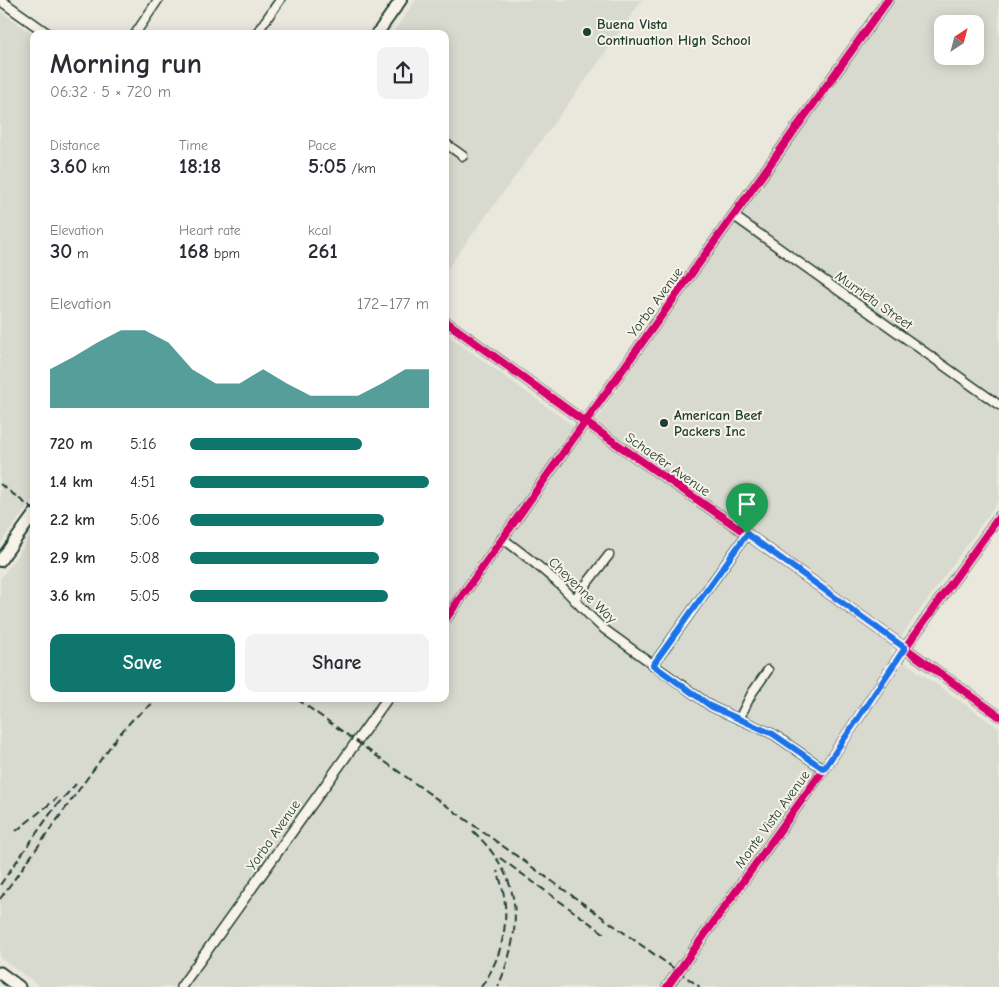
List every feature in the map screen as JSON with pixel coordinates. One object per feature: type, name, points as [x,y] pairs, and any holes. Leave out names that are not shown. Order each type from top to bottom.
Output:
[{"type":"main road","points":[[379,30],[398,1]]},
{"type":"main road","points":[[0,561],[30,520]]},
{"type":"main road","points":[[0,973],[19,987]]},
{"type":"street","points":[[0,0],[42,30]]},
{"type":"street","points":[[138,30],[158,0]]},
{"type":"street","points":[[259,30],[280,0]]},
{"type":"street","name":"Yorba Avenue","points":[[449,614],[888,0]]},
{"type":"street","points":[[449,146],[463,156]]},
{"type":"street","name":"Murrieta Street","points":[[734,216],[999,404]]},
{"type":"street","name":"Schaefer Avenue","points":[[449,324],[585,422],[747,534],[999,716]]},
{"type":"street","name":"Monte Vista Avenue","points":[[667,987],[824,769],[905,648],[999,517]]},
{"type":"street","points":[[653,665],[747,534]]},
{"type":"street","name":"Cheyenne Way","points":[[502,538],[537,564],[604,629],[653,665],[712,707],[773,734],[824,769]]},
{"type":"street","points":[[574,600],[609,555]]},
{"type":"street","points":[[739,719],[752,693],[768,670]]},
{"type":"street","name":"Yorba Avenue","points":[[181,987],[386,702]]},
{"type":"shaded area","points":[[416,0],[642,0],[449,267],[449,30],[395,30]]},
{"type":"shaded area","points":[[893,0],[999,0],[999,500],[890,652],[999,728],[999,987],[41,987],[0,958],[0,579],[30,538],[30,702],[449,702],[449,336],[586,435],[761,183]]},
{"type":"shaded area","points":[[0,11],[30,32],[30,503],[0,544]]},
{"type":"railway","points":[[0,484],[30,507]]},
{"type":"railway","points":[[0,899],[117,737],[133,719],[154,702]]},
{"type":"railway","points":[[301,702],[700,987]]},
{"type":"railway","points":[[0,885],[55,807],[76,784]]},
{"type":"railway","points":[[16,831],[57,798]]},
{"type":"railway","points":[[473,831],[502,867],[510,885],[514,904],[515,923],[512,943],[498,987]]},
{"type":"railway","points":[[500,858],[605,934]]},
{"type":"railway","points":[[481,987],[496,960],[504,931],[505,901],[497,871]]},
{"type":"cycle path","points":[[449,614],[888,0]]},
{"type":"cycle path","points":[[449,324],[585,422],[747,534],[999,716]]},
{"type":"cycle path","points":[[667,987],[824,769],[905,648],[999,517]]},
{"type":"place","name":"Buena Vista Continuation High School","points":[[587,32]]},
{"type":"place","name":"American Beef Packers Inc","points":[[664,423]]},
{"type":"route","points":[[747,534],[905,648],[824,769],[773,734],[712,707],[653,665],[747,534]]}]
